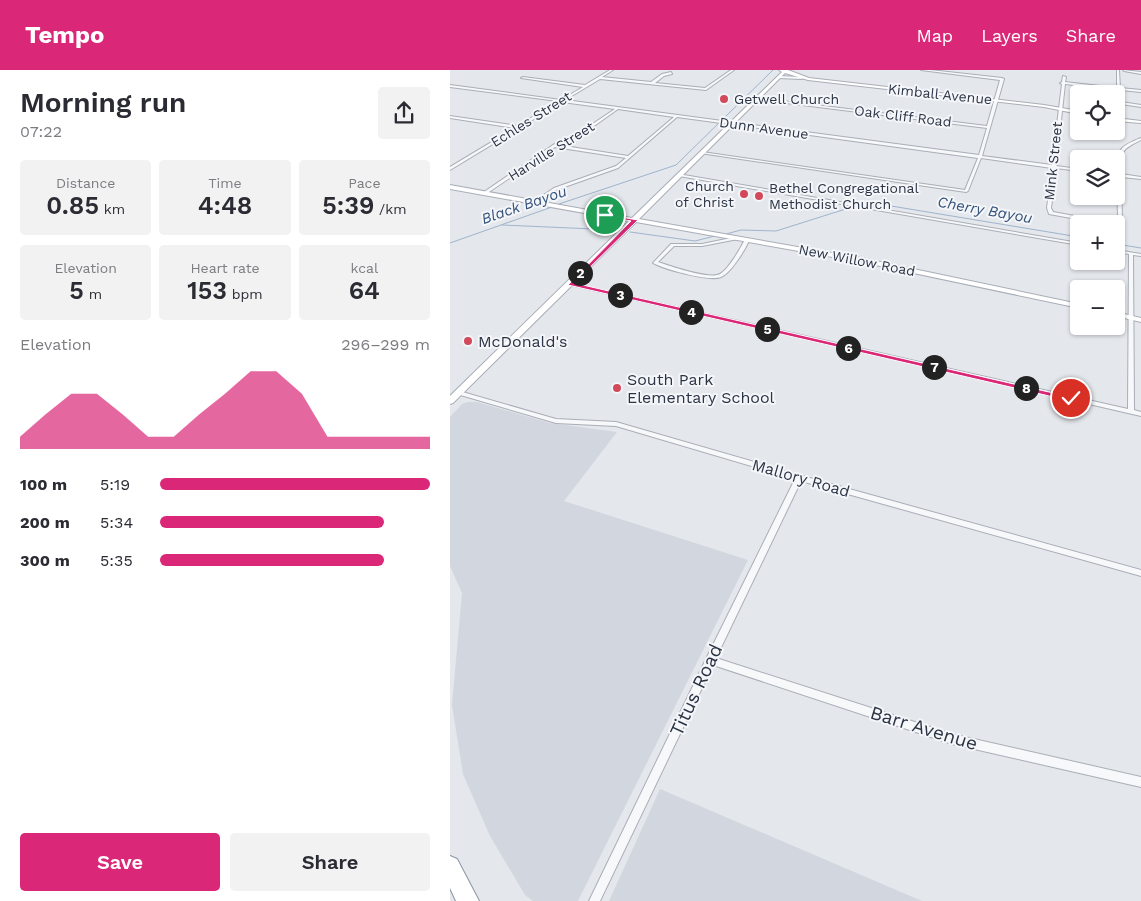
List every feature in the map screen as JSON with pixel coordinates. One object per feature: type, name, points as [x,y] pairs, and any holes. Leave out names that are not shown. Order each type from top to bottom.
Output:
[{"type":"highway","points":[[450,866],[468,901]]},
{"type":"main road","name":"Kimball Avenue","points":[[781,70],[786,70],[802,78],[997,101],[1070,112]]},
{"type":"main road","points":[[450,401],[786,70]]},
{"type":"main road","points":[[1125,120],[1141,122]]},
{"type":"main road","name":"New Willow Road","points":[[450,187],[887,265],[1070,304]]},
{"type":"main road","points":[[1125,316],[1141,320]]},
{"type":"street","name":"Echles Street","points":[[450,169],[612,70]]},
{"type":"street","points":[[600,78],[706,89],[733,70]]},
{"type":"street","points":[[702,153],[966,191],[980,157],[1002,79],[922,70]]},
{"type":"street","points":[[1118,70],[1118,85]]},
{"type":"street","points":[[1124,70],[1141,72]]},
{"type":"street","points":[[651,84],[663,75],[671,73]]},
{"type":"street","name":"Kimball Avenue","points":[[779,77],[802,78]]},
{"type":"street","name":"Mink Street","points":[[1064,77],[1058,109],[1049,208],[1051,213],[1070,216]]},
{"type":"street","points":[[523,78],[586,86]]},
{"type":"street","points":[[1062,83],[1081,85]]},
{"type":"street","name":"Dunn Avenue","points":[[450,86],[1070,169]]},
{"type":"street","points":[[1125,90],[1141,91]]},
{"type":"street","name":"Oak Cliff Road","points":[[757,98],[989,127]]},
{"type":"street","points":[[1125,104],[1141,106]]},
{"type":"street","name":"Harville Street","points":[[485,194],[554,146],[586,130],[617,109]]},
{"type":"street","points":[[535,202],[555,189],[617,167],[676,116]]},
{"type":"street","points":[[450,117],[519,127]]},
{"type":"street","points":[[1123,150],[1141,139]]},
{"type":"street","points":[[1135,142],[1141,143]]},
{"type":"street","points":[[554,146],[630,157]]},
{"type":"street","points":[[679,175],[1070,242]]},
{"type":"street","points":[[1125,176],[1141,178]]},
{"type":"street","points":[[736,238],[702,245],[673,245],[655,263],[690,274],[718,277],[724,274],[748,240]]},
{"type":"street","points":[[1125,252],[1141,255]]},
{"type":"street","points":[[1131,253],[1131,412]]},
{"type":"street","points":[[570,284],[1141,414]]},
{"type":"street","name":"Mallory Road","points":[[459,392],[556,420],[616,424],[799,478],[1141,573]]},
{"type":"street","name":"Titus Road","points":[[594,901],[799,478]]},
{"type":"street","name":"Barr Avenue","points":[[710,660],[952,739],[1141,782]]},
{"type":"shaded area","points":[[477,402],[550,423],[617,432],[564,501],[748,560],[578,901],[533,901],[525,895],[490,836],[463,774],[452,705],[462,593],[450,566],[450,417],[462,404]]},
{"type":"shaded area","points":[[660,789],[922,901],[609,901]]},
{"type":"waterway","name":"Black Bayou","points":[[556,205],[676,165],[773,70]]},
{"type":"waterway","name":"Cherry Bayou","points":[[859,204],[867,202],[1070,236]]},
{"type":"waterway","name":"Black Bayou","points":[[450,243],[552,207]]},
{"type":"waterway","name":"Cherry Bayou","points":[[726,234],[741,230],[776,231],[852,207]]},
{"type":"waterway","name":"Cherry Bayou","points":[[502,225],[617,230]]},
{"type":"waterway","name":"Cherry Bayou","points":[[630,232],[695,241],[715,236]]},
{"type":"waterway","name":"Cherry Bayou","points":[[1125,245],[1141,248]]},
{"type":"place","name":"Getwell Church","points":[[724,99]]},
{"type":"place","name":"Church of Christ","points":[[744,194]]},
{"type":"place","name":"Bethel Congregational Methodist Church","points":[[759,196]]},
{"type":"place","name":"McDonald's","points":[[468,341]]},
{"type":"place","name":"South Park Elementary School","points":[[617,388]]},
{"type":"route","points":[[605,215],[635,220],[570,284],[1071,398]]}]
